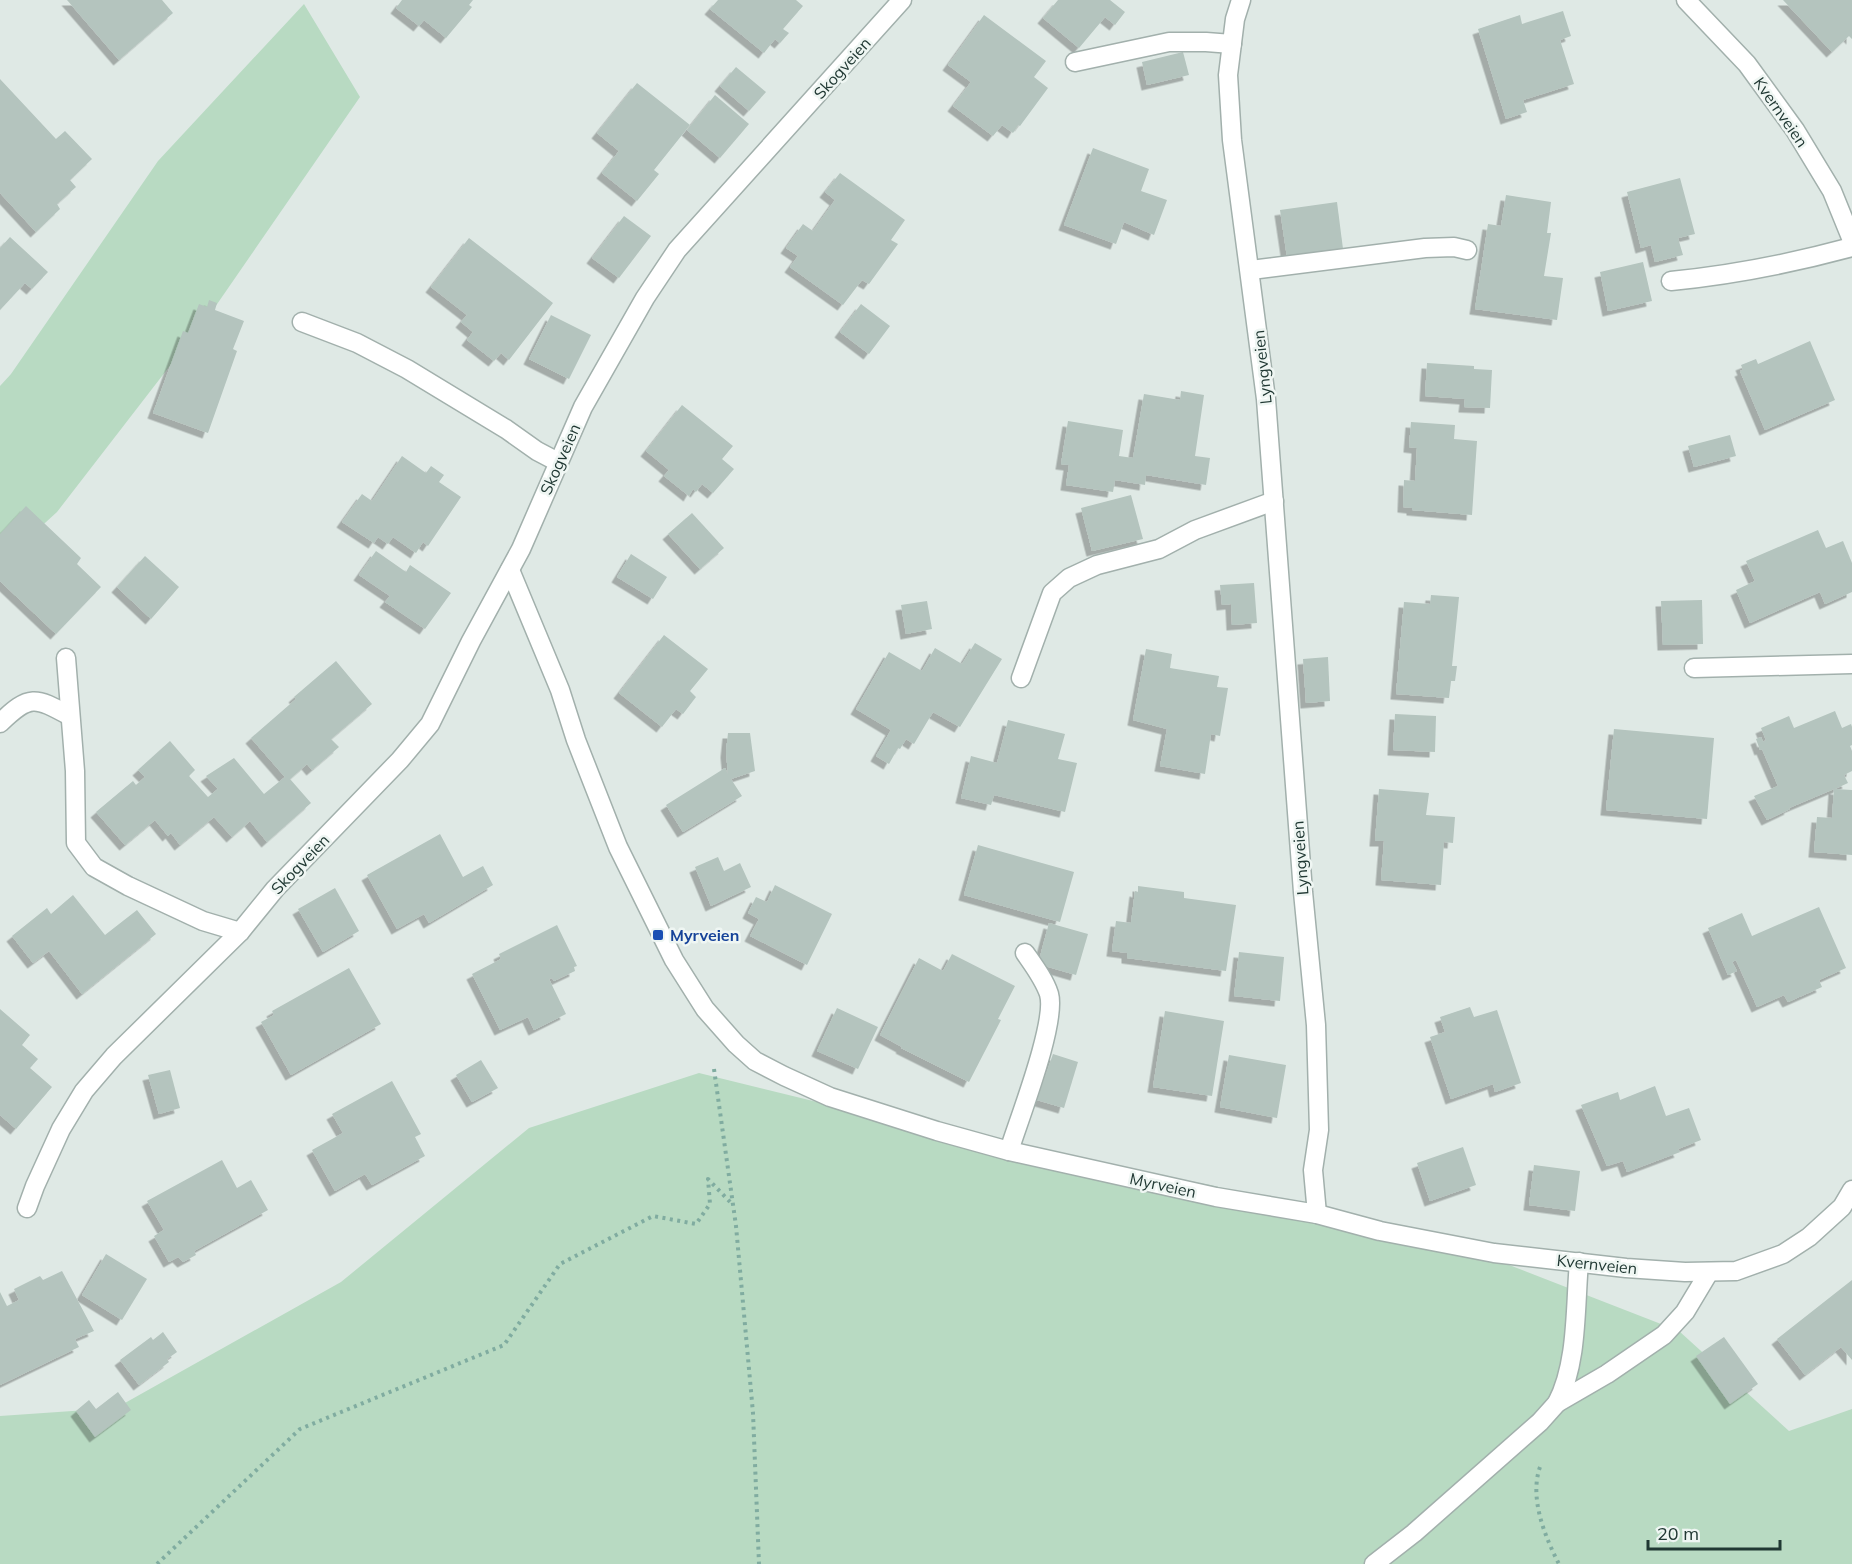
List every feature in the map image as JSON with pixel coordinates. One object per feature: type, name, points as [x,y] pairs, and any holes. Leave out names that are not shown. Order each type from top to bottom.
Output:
[{"type":"street","name":"Skogveien","points":[[27,1208],[34,1186],[61,1129],[84,1091],[114,1056],[240,932],[275,889],[400,760],[430,724],[471,641],[510,570],[583,407],[645,297],[677,250],[902,0]]},
{"type":"street","name":"Lyngveien","points":[[1241,0],[1235,19],[1228,75],[1232,140],[1251,270],[1266,399],[1303,892],[1316,1025],[1319,1130],[1313,1170],[1317,1215]]},
{"type":"street","name":"Kvernveien","points":[[1686,0],[1747,64],[1795,130],[1832,191],[1852,240]]},
{"type":"street","points":[[1075,62],[1169,42],[1232,44]]},
{"type":"street","points":[[1251,270],[1425,248],[1454,247],[1467,250]]},
{"type":"street","points":[[1671,281],[1717,277],[1852,247]]},
{"type":"street","points":[[303,322],[357,343],[407,369],[506,429],[537,452],[558,462]]},
{"type":"street","points":[[1021,678],[1052,593],[1069,578],[1097,565],[1159,549],[1195,530],[1274,501]]},
{"type":"street","name":"Myrveien","points":[[510,570],[560,690],[576,740],[618,847],[674,960],[705,1009],[736,1044],[755,1060],[830,1097],[1009,1151],[1216,1197],[1317,1215]]},
{"type":"street","points":[[66,658],[75,771],[76,843],[94,867],[128,886],[203,921],[240,932]]},
{"type":"street","points":[[1694,668],[1852,664]]},
{"type":"street","points":[[0,723],[15,708],[28,701],[44,702],[70,716]]},
{"type":"street","points":[[1009,1151],[1051,1011],[1049,994],[1025,953]]},
{"type":"street","name":"Kvernveien","points":[[1317,1215],[1380,1231],[1494,1253],[1638,1269],[1685,1272],[1736,1271],[1783,1254],[1809,1237],[1842,1207],[1852,1190]]},
{"type":"street","points":[[1374,1564],[1414,1533],[1540,1422],[1557,1403],[1565,1386],[1571,1362],[1579,1262]]},
{"type":"street","points":[[1557,1403],[1607,1374],[1664,1335],[1685,1312],[1709,1272]]},
{"type":"path","points":[[714,1067],[733,1205],[753,1413],[759,1564]]},
{"type":"path","points":[[157,1564],[300,1429],[504,1345],[560,1264],[653,1216],[696,1224],[710,1204],[708,1179],[733,1205]]},
{"type":"path","points":[[1544,1459],[1538,1470],[1537,1503],[1546,1539],[1559,1564]]},
{"type":"green space","points":[[304,4],[360,97],[213,310],[57,512],[0,564],[0,386],[11,374],[158,161]]},
{"type":"green space","points":[[699,1073],[952,1135],[1210,1185],[1450,1242],[1679,1331],[1789,1431],[1852,1409],[1852,1564],[0,1564],[0,1416],[116,1408],[341,1282],[529,1128]]},
{"type":"building","points":[[67,0],[162,0],[173,13],[119,60]]},
{"type":"building","points":[[402,0],[473,0],[469,5],[472,7],[446,38],[424,20],[419,26],[396,8]]},
{"type":"building","points":[[718,0],[796,0],[803,6],[783,29],[789,33],[780,43],[775,39],[764,53],[710,9]]},
{"type":"building","points":[[1058,0],[1110,0],[1125,12],[1115,25],[1105,17],[1079,48],[1043,18]]},
{"type":"building","points":[[1783,0],[1852,0],[1852,39],[1849,36],[1832,52]]},
{"type":"building","points":[[1563,11],[1571,36],[1560,40],[1574,84],[1523,100],[1527,112],[1506,119],[1478,29],[1520,15],[1522,24]]},
{"type":"building","points":[[984,15],[1046,61],[1034,77],[1048,88],[1013,133],[1002,125],[993,136],[953,106],[971,82],[948,65]]},
{"type":"building","points":[[1183,52],[1189,75],[1147,85],[1142,62]]},
{"type":"building","points":[[736,67],[766,92],[749,111],[720,86]]},
{"type":"building","points":[[0,79],[56,139],[65,131],[92,159],[70,180],[76,187],[57,204],[60,209],[36,232],[0,193]]},
{"type":"building","points":[[637,83],[690,125],[654,170],[659,174],[637,201],[602,173],[619,151],[597,133]]},
{"type":"building","points":[[715,95],[749,124],[720,158],[687,130]]},
{"type":"building","points":[[1093,148],[1149,169],[1141,191],[1167,200],[1154,235],[1124,222],[1116,244],[1064,225]]},
{"type":"building","points":[[840,173],[905,220],[891,240],[898,244],[869,284],[862,280],[843,305],[790,267],[798,256],[786,248],[803,224],[813,231],[835,200],[825,192]]},
{"type":"building","points":[[1680,178],[1695,234],[1678,238],[1683,255],[1655,262],[1651,245],[1641,248],[1627,192]]},
{"type":"building","points":[[1506,195],[1551,202],[1547,233],[1551,233],[1544,276],[1563,278],[1557,320],[1475,309],[1488,224],[1501,226]]},
{"type":"building","points":[[1337,202],[1343,249],[1287,257],[1280,210]]},
{"type":"building","points":[[624,216],[651,236],[619,278],[592,258]]},
{"type":"building","points":[[10,237],[48,272],[32,289],[25,283],[0,310],[0,248]]},
{"type":"building","points":[[469,238],[553,303],[509,360],[501,353],[494,361],[467,340],[473,332],[461,322],[467,315],[431,287]]},
{"type":"building","points":[[1643,262],[1652,301],[1608,311],[1600,272]]},
{"type":"building","points":[[209,300],[217,303],[215,310],[244,321],[233,349],[237,351],[208,433],[153,413],[183,331],[188,333],[199,304],[207,307]]},
{"type":"building","points":[[861,304],[890,326],[869,354],[840,332]]},
{"type":"building","points":[[551,315],[591,335],[569,379],[529,359]]},
{"type":"building","points":[[1810,341],[1835,400],[1765,430],[1740,371],[1743,370],[1741,365],[1756,359],[1758,364]]},
{"type":"building","points":[[1427,363],[1474,366],[1474,369],[1492,370],[1490,408],[1464,407],[1465,399],[1425,396]]},
{"type":"building","points":[[1181,391],[1204,395],[1195,456],[1210,458],[1206,485],[1146,475],[1145,485],[1115,480],[1113,492],[1066,485],[1069,465],[1061,464],[1068,421],[1123,430],[1119,456],[1133,458],[1144,394],[1180,400]]},
{"type":"building","points":[[682,405],[733,446],[722,459],[734,469],[713,493],[702,484],[696,492],[693,489],[689,496],[664,476],[669,470],[646,451]]},
{"type":"building","points":[[1411,422],[1455,425],[1454,439],[1477,441],[1472,515],[1412,510],[1412,508],[1403,507],[1404,480],[1415,481],[1417,448],[1409,447]]},
{"type":"building","points":[[1730,435],[1736,456],[1694,467],[1688,446]]},
{"type":"building","points":[[402,456],[426,473],[431,466],[444,475],[439,482],[461,497],[428,546],[423,542],[416,553],[393,537],[388,544],[378,537],[374,543],[342,522],[362,494],[372,501]]},
{"type":"building","points":[[1131,495],[1143,539],[1092,551],[1081,508]]},
{"type":"building","points":[[26,506],[81,558],[77,564],[101,587],[56,634],[0,581],[0,534]]},
{"type":"building","points":[[692,513],[724,548],[700,569],[668,534]]},
{"type":"building","points":[[1818,530],[1826,548],[1843,541],[1852,563],[1852,592],[1825,604],[1820,592],[1750,623],[1736,590],[1755,581],[1746,561]]},
{"type":"building","points":[[376,551],[406,572],[410,565],[451,593],[425,629],[385,602],[390,596],[359,575]]},
{"type":"building","points":[[631,554],[667,577],[653,599],[617,577]]},
{"type":"building","points":[[145,556],[179,587],[151,619],[117,587]]},
{"type":"building","points":[[1254,583],[1257,623],[1232,625],[1231,604],[1222,605],[1220,585]]},
{"type":"building","points":[[1431,595],[1459,597],[1452,666],[1457,666],[1455,681],[1451,681],[1449,698],[1396,694],[1404,602],[1430,604]]},
{"type":"building","points":[[1702,600],[1703,644],[1663,645],[1661,601]]},
{"type":"building","points":[[927,601],[932,629],[906,634],[901,605]]},
{"type":"building","points":[[664,635],[708,669],[690,691],[696,697],[683,714],[676,709],[662,727],[619,693]]},
{"type":"building","points":[[975,643],[1002,659],[960,727],[933,712],[914,744],[906,739],[889,764],[876,756],[891,730],[856,709],[889,652],[922,671],[935,648],[962,664]]},
{"type":"building","points":[[1146,649],[1172,654],[1170,668],[1219,676],[1217,687],[1228,688],[1220,736],[1211,734],[1205,774],[1160,766],[1167,729],[1133,720]]},
{"type":"building","points":[[1328,657],[1330,701],[1306,703],[1303,659]]},
{"type":"building","points":[[336,661],[372,704],[331,739],[339,747],[312,770],[307,764],[290,779],[311,803],[267,842],[250,821],[232,837],[214,817],[180,845],[171,833],[168,836],[155,820],[125,845],[96,812],[133,781],[136,785],[145,777],[138,770],[170,741],[195,770],[189,776],[208,797],[218,789],[206,776],[234,758],[264,794],[285,777],[251,738]]},
{"type":"building","points":[[1835,711],[1842,728],[1851,724],[1852,727],[1852,745],[1850,746],[1852,771],[1844,775],[1848,783],[1835,789],[1852,790],[1852,855],[1814,852],[1817,817],[1832,818],[1834,789],[1767,820],[1754,796],[1778,786],[1756,739],[1761,737],[1763,742],[1766,740],[1761,728],[1789,716],[1794,728]]},
{"type":"building","points":[[1395,714],[1436,716],[1435,752],[1393,750]]},
{"type":"building","points":[[1008,720],[1065,734],[1058,759],[1077,763],[1065,812],[994,795],[991,805],[961,798],[971,756],[997,763]]},
{"type":"building","points":[[1614,729],[1714,738],[1707,819],[1606,810]]},
{"type":"building","points":[[728,733],[750,733],[755,771],[731,779],[742,796],[683,832],[666,805],[725,768],[728,774],[726,752]]},
{"type":"building","points":[[1379,789],[1429,793],[1426,815],[1455,817],[1453,843],[1444,842],[1441,885],[1381,880],[1384,841],[1375,841]]},
{"type":"building","points":[[440,834],[463,877],[483,866],[493,885],[429,923],[424,914],[397,929],[367,875]]},
{"type":"building","points":[[978,845],[1074,872],[1060,922],[964,895]]},
{"type":"building","points":[[718,857],[724,871],[740,863],[751,887],[711,906],[695,867]]},
{"type":"building","points":[[775,885],[832,914],[807,965],[750,936],[759,919],[748,913],[756,897],[767,902]]},
{"type":"building","points":[[1138,886],[1184,892],[1184,898],[1236,905],[1226,971],[1127,958],[1127,953],[1112,951],[1116,921],[1131,923],[1135,891],[1138,892]]},
{"type":"building","points":[[335,888],[359,931],[323,952],[298,909]]},
{"type":"building","points":[[73,895],[105,935],[137,910],[156,934],[82,994],[49,951],[33,963],[12,936],[47,908],[51,914]]},
{"type":"building","points":[[1819,907],[1846,968],[1819,980],[1822,987],[1788,1002],[1784,995],[1757,1007],[1736,960],[1732,962],[1737,971],[1728,975],[1708,928],[1742,913],[1752,936]]},
{"type":"building","points":[[1049,923],[1088,934],[1076,975],[1038,964]]},
{"type":"building","points":[[557,925],[577,966],[574,967],[575,971],[554,981],[552,978],[549,979],[566,1014],[534,1030],[528,1017],[500,1030],[472,974],[501,959],[499,954]]},
{"type":"building","points":[[1239,952],[1284,957],[1280,1001],[1234,996]]},
{"type":"building","points":[[952,954],[1015,986],[998,1019],[1001,1020],[969,1082],[880,1035],[919,958],[943,971]]},
{"type":"building","points":[[349,968],[381,1024],[291,1075],[261,1022],[274,1015],[272,1011]]},
{"type":"building","points":[[1470,1007],[1474,1017],[1497,1010],[1521,1083],[1495,1092],[1493,1084],[1451,1099],[1430,1037],[1445,1032],[1440,1017]]},
{"type":"building","points":[[837,1008],[878,1027],[858,1069],[817,1051]]},
{"type":"building","points":[[0,1009],[30,1035],[22,1045],[38,1059],[30,1068],[52,1087],[16,1129],[0,1115]]},
{"type":"building","points":[[1165,1011],[1224,1021],[1212,1096],[1153,1087]]},
{"type":"building","points":[[1053,1054],[1078,1062],[1064,1108],[1037,1100]]},
{"type":"building","points":[[1229,1055],[1286,1065],[1277,1118],[1220,1107]]},
{"type":"building","points":[[481,1060],[498,1088],[472,1102],[456,1075]]},
{"type":"building","points":[[170,1070],[180,1108],[159,1114],[148,1075]]},
{"type":"building","points":[[392,1081],[421,1134],[415,1137],[425,1156],[372,1185],[365,1174],[335,1191],[312,1150],[343,1133],[332,1114]]},
{"type":"building","points":[[1655,1086],[1666,1116],[1689,1108],[1701,1140],[1678,1149],[1680,1152],[1627,1172],[1623,1161],[1607,1166],[1581,1105],[1618,1092],[1620,1100]]},
{"type":"building","points":[[1463,1147],[1476,1185],[1430,1201],[1417,1163]]},
{"type":"building","points":[[222,1160],[237,1188],[251,1180],[268,1210],[194,1251],[196,1255],[183,1262],[178,1257],[169,1262],[154,1236],[164,1230],[147,1201]]},
{"type":"building","points":[[1534,1165],[1580,1171],[1575,1211],[1529,1205]]},
{"type":"building","points":[[106,1254],[147,1279],[122,1320],[82,1295]]},
{"type":"building","points":[[62,1271],[94,1331],[75,1339],[79,1347],[0,1385],[0,1292],[7,1306],[19,1300],[14,1289],[40,1276],[43,1280]]},
{"type":"building","points":[[1852,1280],[1852,1360],[1841,1347],[1805,1375],[1777,1339]]},
{"type":"building","points":[[163,1332],[177,1352],[167,1359],[169,1362],[139,1385],[120,1360],[151,1337],[153,1340]]},
{"type":"building","points":[[1724,1337],[1758,1384],[1730,1404],[1696,1356]]},
{"type":"building","points":[[118,1392],[131,1410],[95,1437],[76,1411],[89,1400],[96,1409]]},
{"type":"place","name":"Myrveien","points":[[658,935]]}]
